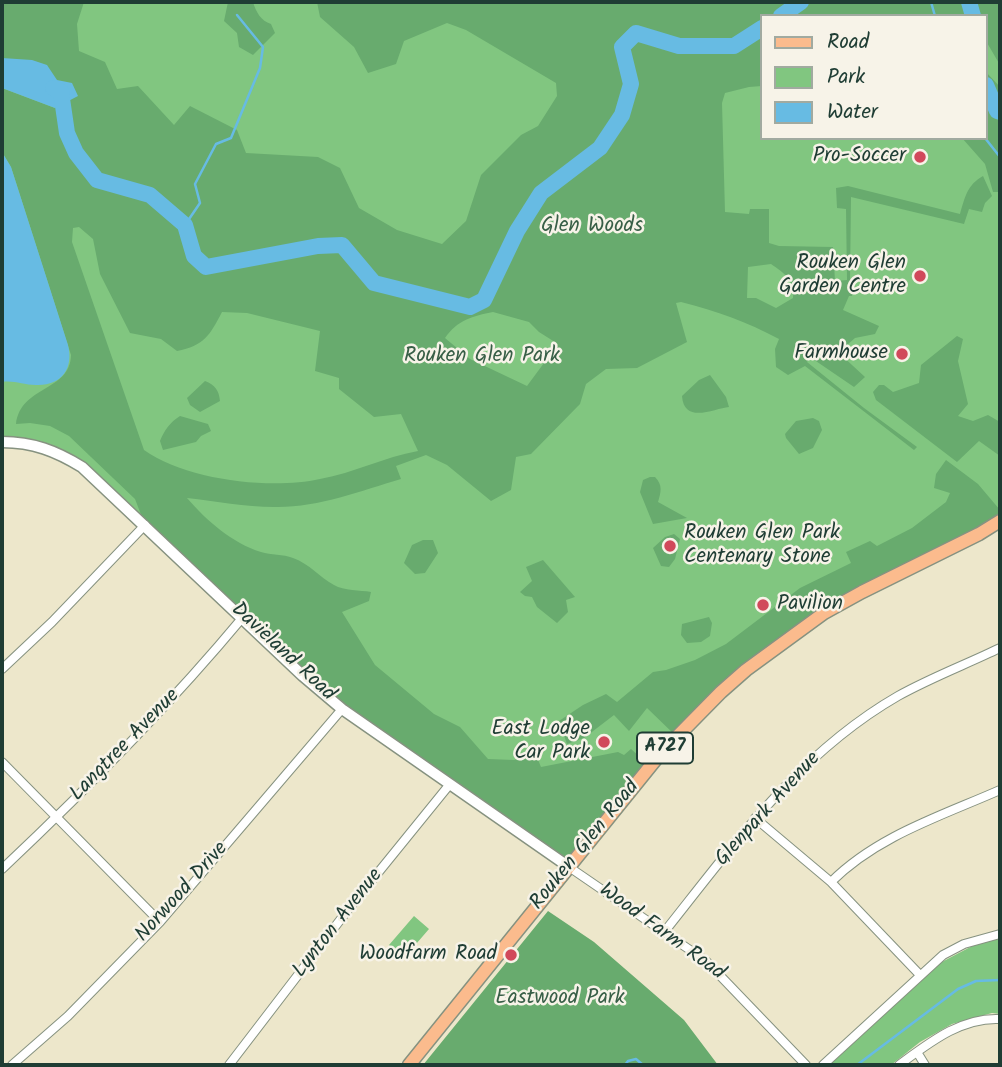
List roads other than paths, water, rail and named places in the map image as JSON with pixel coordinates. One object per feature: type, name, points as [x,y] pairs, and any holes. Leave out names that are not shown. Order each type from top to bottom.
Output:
[{"type":"main road","name":"Rouken Glen Road","points":[[409,1065],[676,736],[746,670],[833,608],[969,540],[1000,521]]},
{"type":"street","name":"Davieland Road","points":[[2,442],[32,444],[55,451],[82,467],[303,676],[342,709],[569,867]]},
{"type":"street","points":[[2,669],[72,603],[145,525]]},
{"type":"street","name":"Langtree Avenue","points":[[2,869],[122,754],[243,617]]},
{"type":"street","name":"Glenpark Avenue","points":[[665,931],[755,818],[807,763],[856,724],[898,696],[1000,649]]},
{"type":"street","name":"Norwood Drive","points":[[12,1065],[68,1016],[160,922],[342,709]]},
{"type":"street","points":[[2,762],[160,922]]},
{"type":"street","name":"Lynton Avenue","points":[[229,1065],[347,911],[450,785]]},
{"type":"street","points":[[831,882],[855,860],[886,840],[1000,790]]},
{"type":"street","points":[[755,818],[831,882],[920,975]]},
{"type":"street","name":"Wood Farm Road","points":[[569,867],[665,931],[715,969],[807,1065]]},
{"type":"street","points":[[823,1065],[920,975],[950,951],[976,939],[1000,934]]},
{"type":"street","points":[[900,1065],[938,1037],[966,1023],[1000,1018]]},
{"type":"street","points":[[917,1052],[925,1065]]},
{"type":"water","points":[[2,58],[32,60],[47,65],[57,80],[72,83],[78,96],[55,108],[2,88]]},
{"type":"water","points":[[2,152],[11,167],[68,345],[69,362],[64,374],[45,385],[2,382]]},
{"type":"waterway","points":[[784,14],[801,2]]},
{"type":"waterway","points":[[931,2],[934,14]]},
{"type":"waterway","points":[[969,2],[972,14]]},
{"type":"waterway","points":[[185,225],[200,203],[195,184],[216,144],[231,138],[260,68],[263,47],[237,15]]},
{"type":"waterway","points":[[53,88],[61,92],[67,133],[76,153],[97,180],[150,195],[185,225],[194,256],[206,267],[318,246],[342,245],[374,283],[470,307],[484,300],[517,231],[541,193],[600,148],[622,115],[631,84],[622,47],[636,33],[679,46],[734,46],[760,29]]},
{"type":"waterway","points":[[988,90],[997,111],[1000,112]]},
{"type":"waterway","points":[[987,140],[1000,157]]},
{"type":"waterway","points":[[857,1065],[958,989],[976,981],[1000,980]]},
{"type":"waterway","points":[[625,1065],[636,1059],[643,1065]]},
{"type":"place","name":"Pro-Soccer","points":[[920,157]]},
{"type":"place","name":"Rouken Glen Garden Centre","points":[[920,276]]},
{"type":"place","name":"Farmhouse","points":[[902,354]]},
{"type":"place","name":"Rouken Glen Park Centenary Stone","points":[[670,546]]},
{"type":"place","name":"Pavilion","points":[[763,605]]},
{"type":"place","name":"East Lodge Car Park","points":[[604,742]]},
{"type":"place","name":"Woodfarm Road","points":[[511,955]]},
{"type":"park label","name":"Glen Woods","points":[[592,227]]},
{"type":"park label","name":"Rouken Glen Park","points":[[482,357]]},
{"type":"park label","name":"Eastwood Park","points":[[560,999]]}]
